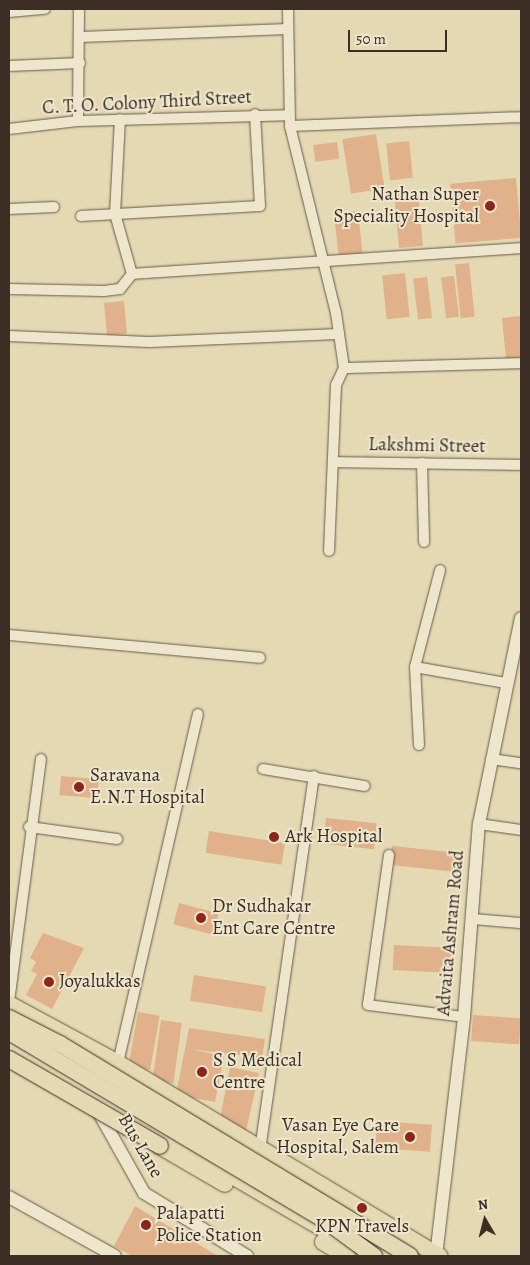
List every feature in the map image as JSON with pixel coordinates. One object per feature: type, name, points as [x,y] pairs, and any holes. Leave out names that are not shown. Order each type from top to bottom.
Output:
[{"type":"main road","points":[[9,1003],[118,1063],[437,1256]]},
{"type":"main road","points":[[26,1013],[9,1033],[336,1227],[372,1256]]},
{"type":"main road","points":[[9,1018],[60,1044],[410,1256]]},
{"type":"main road","points":[[9,1046],[372,1256]]},
{"type":"main road","points":[[9,1059],[347,1256]]},
{"type":"main road","points":[[367,1230],[394,1256]]},
{"type":"street","points":[[9,12],[45,9]]},
{"type":"street","points":[[78,121],[82,37],[79,9]]},
{"type":"street","points":[[288,9],[288,115],[324,261],[340,334],[344,368],[336,385],[329,550]]},
{"type":"street","points":[[82,37],[288,29]]},
{"type":"street","points":[[9,66],[80,62]]},
{"type":"street","points":[[81,216],[260,206],[255,114]]},
{"type":"street","name":"C. T. O. Colony Third Street","points":[[9,130],[78,121],[255,114],[288,115]]},
{"type":"street","points":[[290,126],[521,117]]},
{"type":"street","points":[[120,119],[115,214],[132,274]]},
{"type":"street","points":[[9,209],[54,207]]},
{"type":"street","points":[[9,289],[104,291],[120,289],[132,274],[521,248]]},
{"type":"street","points":[[9,336],[149,342],[340,334]]},
{"type":"street","points":[[344,368],[521,363]]},
{"type":"street","name":"Lakshmi Street","points":[[333,462],[521,465]]},
{"type":"street","points":[[422,463],[424,542]]},
{"type":"street","points":[[419,745],[415,667],[440,570]]},
{"type":"street","name":"Advaita Ashram Road","points":[[437,1256],[464,1016],[478,824],[521,618]]},
{"type":"street","points":[[9,635],[260,658]]},
{"type":"street","points":[[415,667],[506,683]]},
{"type":"street","points":[[118,1063],[198,714]]},
{"type":"street","points":[[9,1003],[29,827],[41,759]]},
{"type":"street","points":[[491,759],[521,763]]},
{"type":"street","points":[[263,769],[365,786]]},
{"type":"street","points":[[260,1150],[314,776]]},
{"type":"street","points":[[478,824],[521,830]]},
{"type":"street","points":[[29,827],[117,839]]},
{"type":"street","points":[[389,855],[368,1005],[464,1016]]},
{"type":"street","points":[[472,919],[521,923]]},
{"type":"street","name":"Bus Lane","points":[[88,1092],[144,1193],[247,1256]]},
{"type":"street","points":[[9,1197],[115,1256]]},
{"type":"building","points":[[376,134],[385,188],[351,194],[342,139]]},
{"type":"building","points":[[409,141],[413,178],[390,180],[386,143]]},
{"type":"building","points":[[337,142],[339,159],[315,162],[313,145]]},
{"type":"building","points":[[516,178],[521,238],[455,244],[450,184]]},
{"type":"building","points":[[418,190],[423,246],[399,248],[394,192]]},
{"type":"building","points":[[358,211],[363,255],[339,257],[334,214]]},
{"type":"building","points":[[469,263],[475,317],[461,318],[455,264]]},
{"type":"building","points":[[405,273],[410,317],[387,319],[382,275]]},
{"type":"building","points":[[454,276],[459,317],[446,318],[441,278]]},
{"type":"building","points":[[427,277],[432,318],[418,319],[413,279]]},
{"type":"building","points":[[124,301],[127,334],[107,336],[104,303]]},
{"type":"building","points":[[521,316],[521,357],[506,359],[502,318]]},
{"type":"building","points":[[61,776],[99,779],[97,798],[59,795]]},
{"type":"building","points":[[326,818],[377,823],[374,849],[323,844]]},
{"type":"building","points":[[209,831],[285,843],[282,865],[206,853]]},
{"type":"building","points":[[392,846],[460,853],[458,872],[390,865]]},
{"type":"building","points":[[179,903],[219,914],[213,935],[173,924]]},
{"type":"building","points":[[43,933],[84,948],[52,1009],[26,995],[37,974],[31,971],[36,962],[30,958]]},
{"type":"building","points":[[394,945],[452,948],[451,973],[393,970]]},
{"type":"building","points":[[194,975],[266,986],[262,1012],[190,1001]]},
{"type":"building","points":[[138,1012],[160,1016],[150,1070],[128,1066]]},
{"type":"building","points":[[473,1015],[521,1018],[519,1044],[471,1041]]},
{"type":"building","points":[[161,1020],[182,1023],[173,1083],[153,1080]]},
{"type":"building","points":[[189,1028],[265,1039],[262,1058],[190,1049],[224,1056],[215,1102],[176,1095]]},
{"type":"building","points":[[230,1067],[259,1073],[246,1131],[220,1119]]},
{"type":"building","points":[[377,1121],[432,1125],[430,1152],[375,1148]]},
{"type":"building","name":"Palapatti Police Station","points":[[135,1206],[218,1256],[132,1256],[114,1246]]},
{"type":"place","name":"Nathan Super Speciality Hospital","points":[[490,206]]},
{"type":"place","name":"Saravana E.N.T Hospital","points":[[79,787]]},
{"type":"place","name":"Ark Hospital","points":[[274,837]]},
{"type":"place","name":"Dr Sudhakar Ent Care Centre","points":[[201,918]]},
{"type":"place","name":"Joyalukkas","points":[[49,982]]},
{"type":"place","name":"S S Medical Centre","points":[[202,1072]]},
{"type":"place","name":"Vasan Eye Care Hospital, Salem","points":[[410,1137]]},
{"type":"place","name":"KPN Travels","points":[[362,1208]]},
{"type":"place","name":"Palapatti Police Station","points":[[146,1225]]}]
